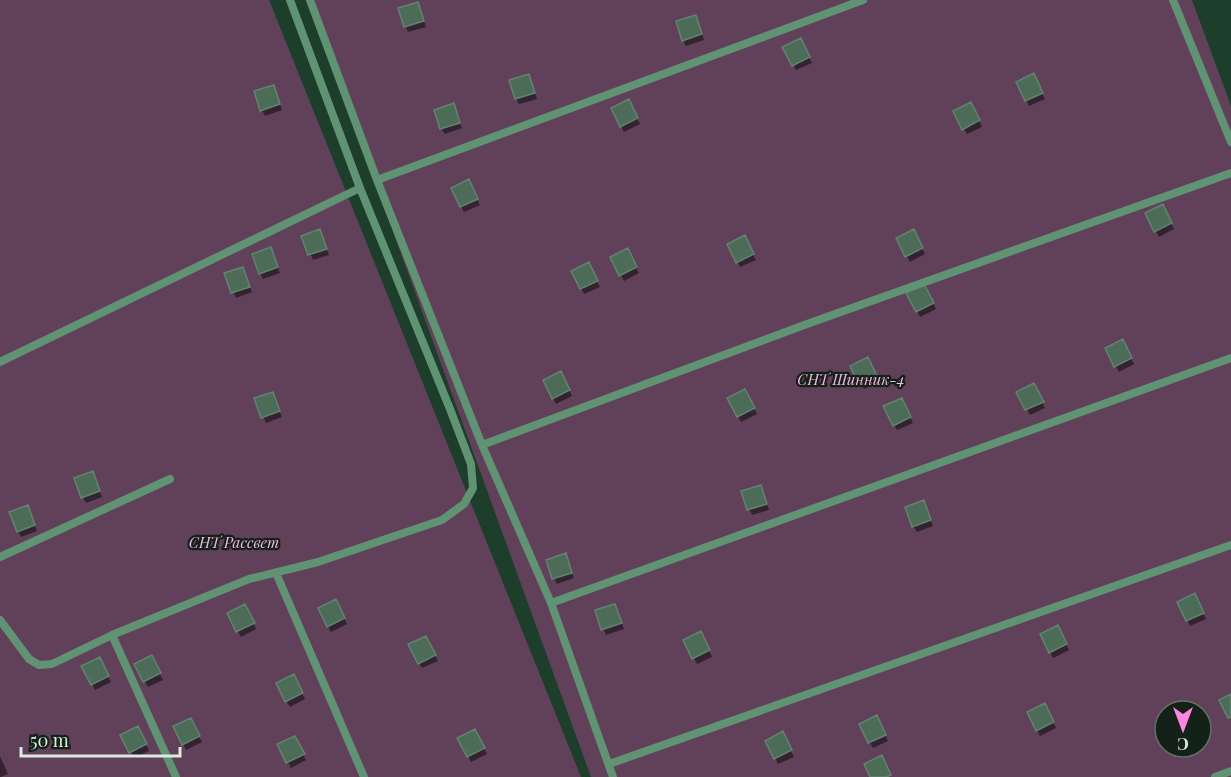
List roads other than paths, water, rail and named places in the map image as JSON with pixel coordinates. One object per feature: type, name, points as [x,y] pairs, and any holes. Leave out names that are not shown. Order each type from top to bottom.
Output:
[{"type":"lane","points":[[0,620],[29,659],[39,665],[52,663],[112,634],[249,579],[318,562],[442,520],[464,504],[473,488],[471,464],[360,188],[290,0]]},
{"type":"lane","points":[[310,0],[377,180],[482,445],[550,603],[614,777]]},
{"type":"lane","points":[[377,180],[863,0]]},
{"type":"lane","points":[[1173,0],[1231,142]]},
{"type":"lane","points":[[482,445],[807,324],[1231,173]]},
{"type":"lane","points":[[0,362],[360,188]]},
{"type":"lane","points":[[550,603],[1231,358]]},
{"type":"lane","points":[[0,557],[170,479]]},
{"type":"lane","points":[[609,764],[1231,545]]},
{"type":"lane","points":[[276,573],[364,777]]},
{"type":"lane","points":[[112,634],[176,777]]},
{"type":"lane","points":[[1215,777],[1231,771]]},
{"type":"park label","name":"СНТ Шинник-4","points":[[851,379]]},
{"type":"park label","name":"СНТ Рассвет","points":[[234,542]]}]
